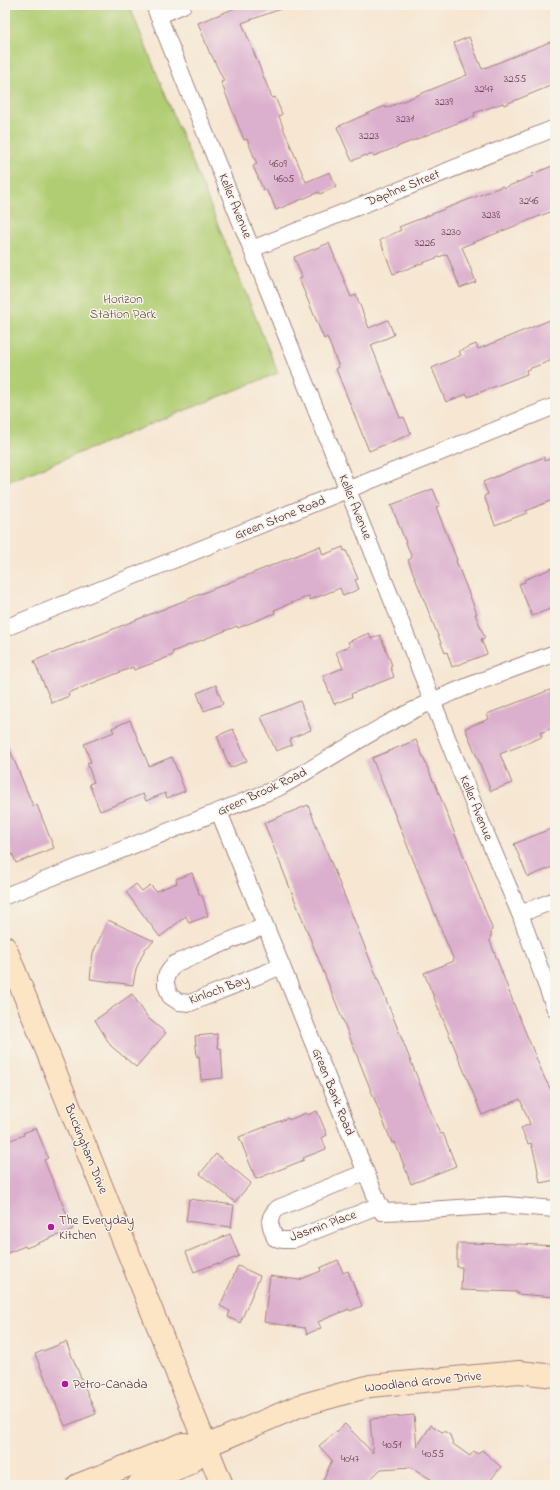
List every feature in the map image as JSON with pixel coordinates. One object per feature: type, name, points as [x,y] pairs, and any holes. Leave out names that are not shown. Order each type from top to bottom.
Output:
[{"type":"street","points":[[156,10],[183,5]]},
{"type":"street","name":"Keller Avenue","points":[[156,10],[432,701],[520,914],[555,1009]]},
{"type":"street","name":"Daphne Street","points":[[252,249],[555,128]]},
{"type":"street","name":"Green Stone Road","points":[[5,628],[555,406]]},
{"type":"street","name":"Green Brook Road","points":[[5,896],[278,788],[320,765],[352,744],[432,701],[555,653]]},
{"type":"street","name":"Green Bank Road","points":[[218,812],[380,1205]]},
{"type":"street","points":[[520,914],[555,900]]},
{"type":"street","name":"Kinloch Bay","points":[[265,926],[174,964],[166,976],[166,985],[170,996],[179,1002],[190,1003],[282,966]]},
{"type":"street","name":"Buckingham Drive","points":[[5,946],[222,1485]]},
{"type":"street","name":"Jasmin Place","points":[[366,1172],[278,1208],[271,1214],[269,1223],[275,1238],[292,1240],[380,1205]]},
{"type":"street","points":[[380,1205],[382,1212],[505,1204],[555,1209]]},
{"type":"street","name":"Woodland Grove Drive","points":[[138,1485],[190,1463],[206,1446],[299,1406],[370,1386],[519,1372],[555,1376]]},
{"type":"street","name":"Woodland Grove Drive","points":[[78,1485],[183,1444],[206,1446]]},
{"type":"green space","name":"Horizon Station Park","points":[[5,5],[129,5],[278,373],[5,483]]},
{"type":"building","points":[[243,5],[286,5],[286,7],[242,23],[272,98],[275,97],[282,114],[279,116],[306,182],[330,172],[336,187],[320,194],[319,192],[276,210],[270,195],[269,196],[266,189],[264,191],[253,166],[257,164],[247,139],[244,140],[221,82],[224,81],[210,54],[198,23]]},
{"type":"building","points":[[469,37],[482,69],[555,40],[555,84],[504,105],[503,103],[474,113],[475,116],[374,156],[373,154],[366,155],[352,161],[337,127],[385,106],[386,108],[467,75],[454,43]]},
{"type":"building","points":[[555,165],[555,210],[462,247],[476,282],[460,288],[447,254],[393,274],[380,240],[401,230],[399,227],[503,186],[504,188],[533,176],[532,174]]},
{"type":"building","points":[[329,243],[351,297],[356,295],[369,328],[388,320],[394,335],[371,345],[400,418],[404,417],[411,434],[369,451],[336,369],[339,367],[327,337],[324,339],[299,279],[302,277],[294,257]]},
{"type":"building","points":[[555,318],[555,359],[526,370],[527,374],[468,397],[467,394],[446,402],[432,368],[461,355],[459,351],[476,344],[478,349]]},
{"type":"building","points":[[544,457],[545,461],[551,458],[555,468],[555,499],[526,511],[527,513],[495,525],[484,496],[488,494],[483,482]]},
{"type":"building","points":[[433,489],[440,506],[436,507],[485,638],[481,639],[487,654],[452,667],[408,560],[412,558],[391,505]]},
{"type":"building","points":[[320,546],[323,555],[343,547],[344,551],[346,550],[358,579],[355,580],[359,589],[343,596],[340,588],[310,600],[309,596],[274,610],[275,613],[238,628],[237,626],[172,652],[173,655],[156,662],[134,670],[133,667],[68,693],[69,696],[52,703],[34,661]]},
{"type":"building","points":[[555,567],[555,607],[532,616],[519,584],[525,582],[524,580]]},
{"type":"building","points":[[369,633],[371,639],[380,635],[392,665],[390,666],[394,677],[351,694],[352,697],[334,704],[323,676],[343,668],[336,652],[350,646],[348,642]]},
{"type":"building","points":[[216,685],[223,704],[204,711],[197,693]]},
{"type":"building","points":[[555,688],[555,727],[540,733],[542,737],[500,754],[512,783],[491,791],[465,728],[489,719],[487,714]]},
{"type":"building","points":[[300,701],[311,730],[291,738],[290,740],[292,745],[276,751],[261,717]]},
{"type":"building","points":[[130,720],[149,766],[172,757],[185,791],[167,798],[165,793],[146,801],[143,794],[100,811],[89,784],[94,782],[87,763],[91,762],[84,744],[114,732],[112,728]]},
{"type":"building","points":[[233,729],[247,761],[230,768],[217,736]]},
{"type":"building","points":[[5,738],[33,806],[37,805],[54,848],[16,863],[5,837]]},
{"type":"building","points":[[416,740],[434,781],[492,928],[490,941],[515,1007],[545,1079],[552,1092],[555,1091],[555,1180],[540,1183],[531,1143],[528,1144],[521,1128],[530,1124],[520,1099],[482,1115],[424,973],[454,961],[372,758]]},
{"type":"building","points":[[308,805],[440,1134],[443,1133],[456,1166],[411,1184],[395,1142],[392,1143],[264,823]]},
{"type":"building","points":[[555,827],[555,866],[528,877],[514,844]]},
{"type":"building","points":[[192,873],[200,896],[202,895],[208,916],[189,923],[186,916],[160,937],[126,892],[136,884],[142,891],[150,885],[156,891],[177,883],[176,879]]},
{"type":"building","points":[[108,920],[154,941],[145,949],[136,969],[133,985],[90,979],[93,953]]},
{"type":"building","points":[[132,994],[148,1018],[166,1033],[136,1067],[111,1046],[95,1020]]},
{"type":"building","points":[[217,1034],[218,1048],[221,1048],[223,1078],[201,1080],[199,1056],[197,1057],[195,1036]]},
{"type":"building","points":[[317,1111],[327,1135],[322,1138],[326,1149],[303,1158],[304,1160],[256,1179],[239,1137],[288,1118],[289,1120],[306,1113],[307,1115]]},
{"type":"building","points":[[36,1128],[48,1158],[44,1160],[73,1229],[26,1248],[25,1246],[5,1254],[5,1142],[24,1135],[23,1133]]},
{"type":"building","points":[[216,1154],[251,1183],[235,1202],[200,1174]]},
{"type":"building","points":[[189,1199],[234,1205],[231,1227],[186,1221]]},
{"type":"building","points":[[230,1234],[239,1256],[218,1265],[218,1263],[194,1272],[186,1252]]},
{"type":"building","points":[[457,1243],[555,1246],[555,1297],[517,1294],[517,1292],[461,1290],[462,1267],[457,1267]]},
{"type":"building","points":[[338,1260],[343,1273],[348,1271],[362,1306],[350,1311],[349,1309],[318,1322],[321,1328],[307,1334],[305,1328],[264,1322],[270,1276],[299,1280],[321,1271],[320,1268]]},
{"type":"building","points":[[238,1266],[260,1276],[240,1323],[228,1317],[230,1311],[220,1306]]},
{"type":"building","name":"Petro-Canada","points":[[66,1342],[96,1414],[65,1426],[35,1354]]},
{"type":"building","points":[[414,1415],[417,1447],[431,1425],[450,1435],[453,1444],[470,1456],[474,1451],[478,1454],[482,1450],[501,1467],[485,1485],[440,1485],[411,1467],[381,1469],[364,1485],[321,1485],[332,1460],[319,1446],[345,1424],[373,1453],[370,1419]]},
{"type":"place","name":"The Everyday Kitchen","points":[[51,1227]]},
{"type":"place","name":"Petro-Canada","points":[[65,1384]]}]
